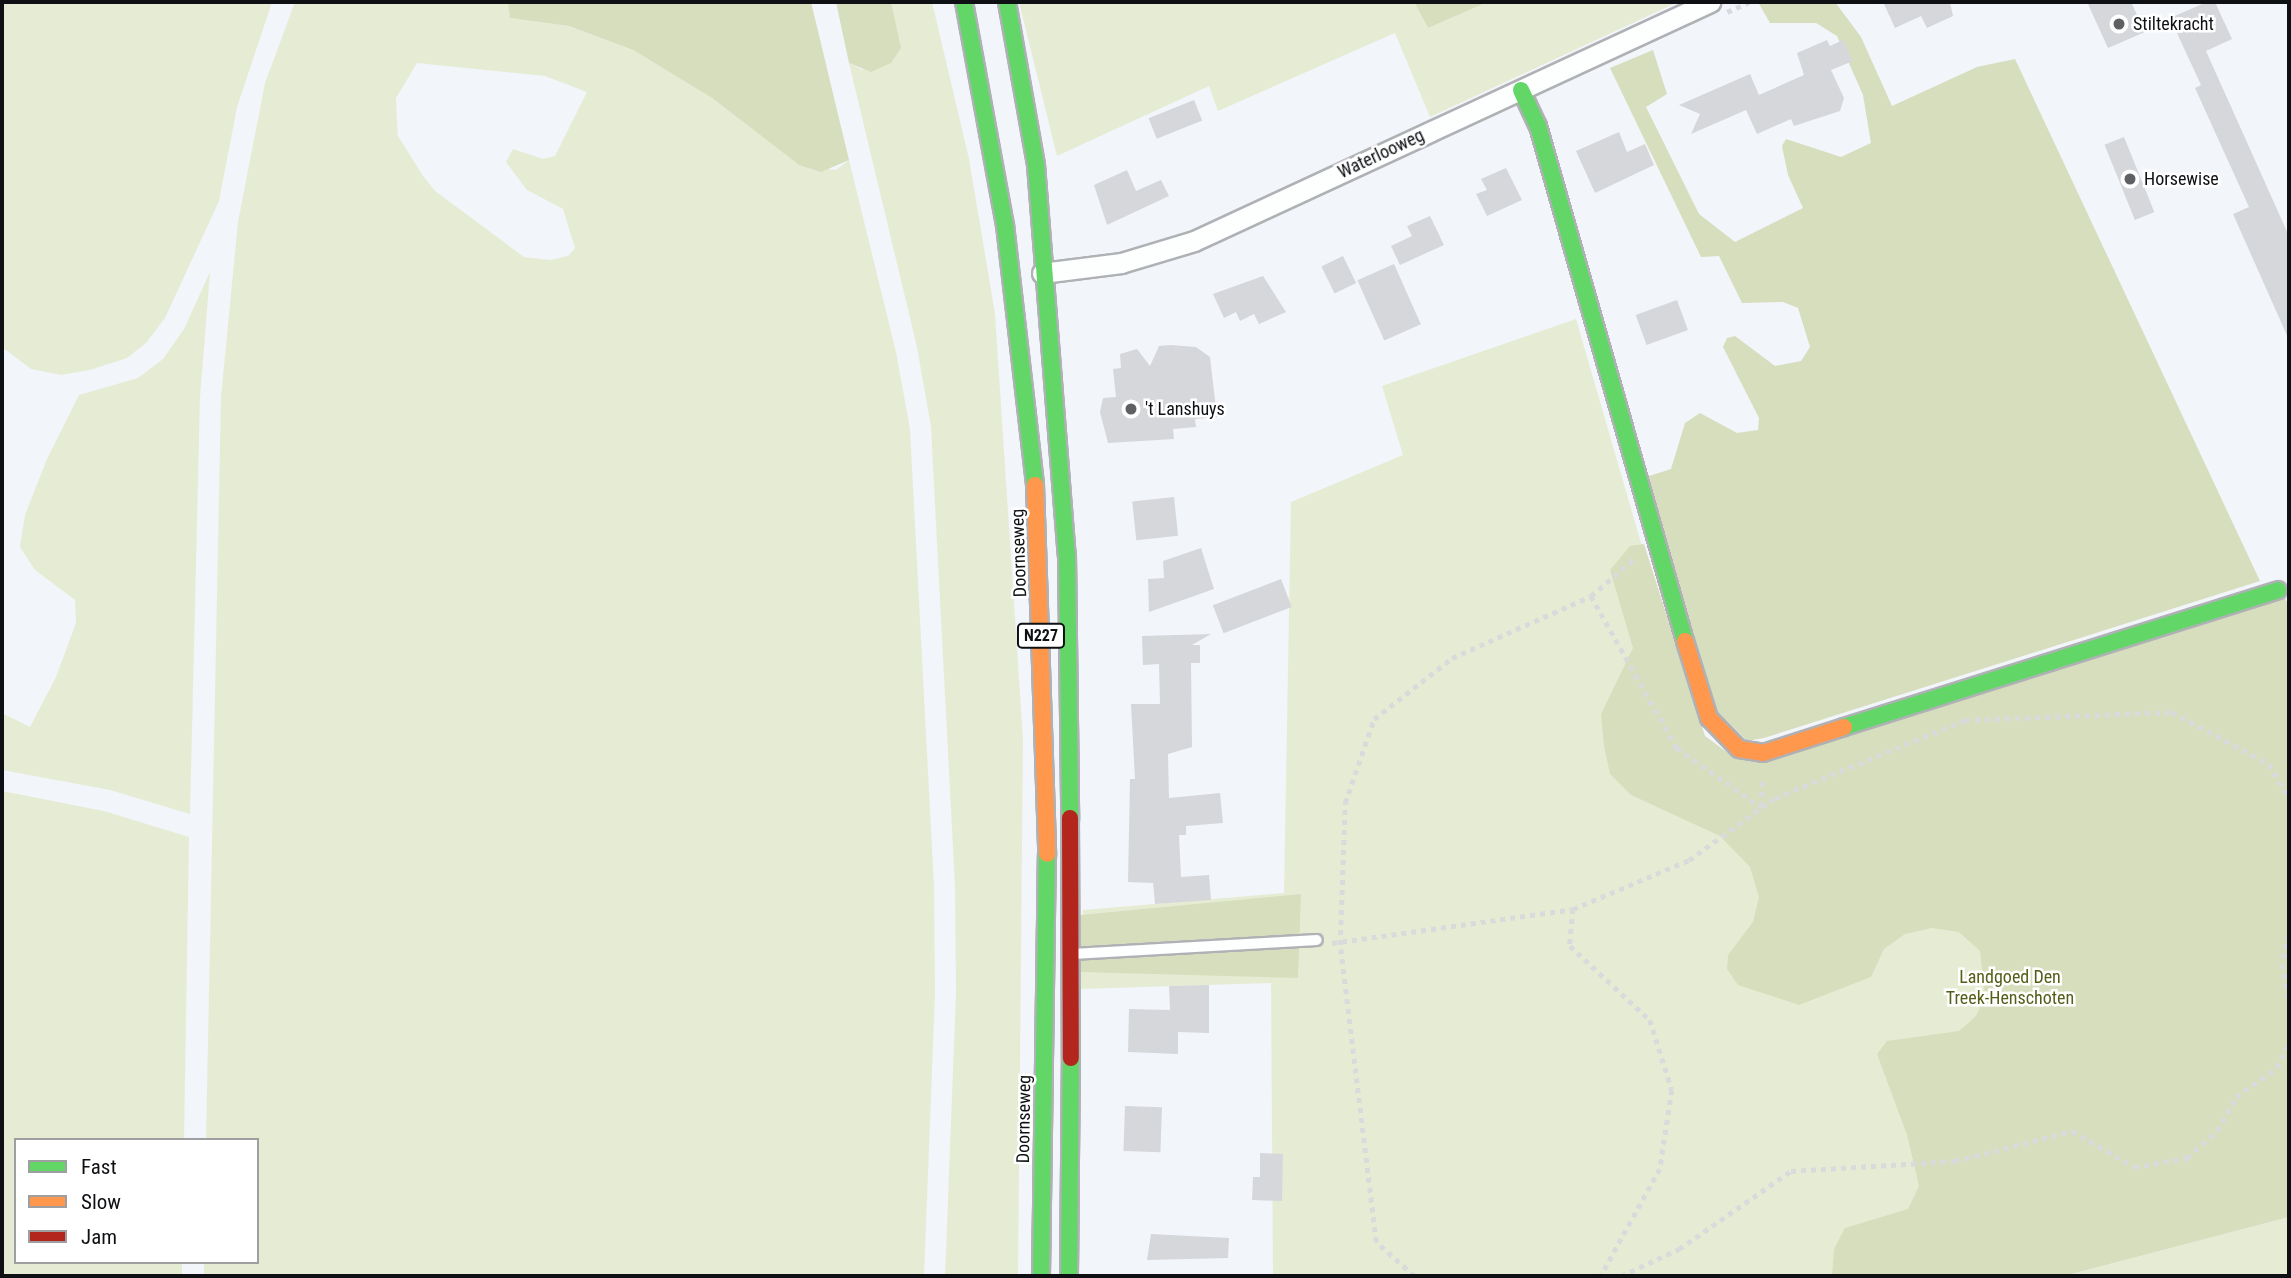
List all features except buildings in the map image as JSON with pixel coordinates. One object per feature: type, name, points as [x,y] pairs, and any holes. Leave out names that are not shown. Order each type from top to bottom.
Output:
[{"type":"street","name":"Doornseweg","points":[[964,2],[1005,225],[1034,466],[1048,811],[1041,1276]]},
{"type":"street","points":[[1007,2],[1036,165],[1042,274],[1067,555],[1072,954],[1069,1276]]},
{"type":"street","name":"Waterlooweg","points":[[1042,274],[1089,269],[1172,249],[1710,2]]},
{"type":"street","points":[[1521,90],[1538,126],[1652,537],[1709,718],[1739,749],[1763,753],[2278,590]]},
{"type":"lane","points":[[1072,954],[1317,940]]},
{"type":"path","points":[[1413,1276],[1376,1242],[1340,945],[1345,803],[1374,719],[1452,659],[1591,596],[1632,561],[1652,537]]},
{"type":"path","points":[[1340,945],[1573,909],[1689,860],[1775,798],[1965,720],[2172,712],[2269,764],[2289,797]]},
{"type":"path","points":[[1573,909],[1570,946],[1650,1020],[1672,1090],[1660,1169],[1601,1276]]},
{"type":"path","points":[[2289,934],[2282,964],[2289,1001]]},
{"type":"path","points":[[1621,1276],[1679,1249],[1791,1171],[1955,1161],[2072,1131],[2134,1167],[2187,1158],[2217,1131],[2236,1097],[2277,1068],[2289,1042]]},
{"type":"green space","points":[[2,2],[272,2],[237,107],[219,201],[165,318],[146,343],[127,358],[90,370],[61,375],[31,369],[2,347]]},
{"type":"green space","points":[[295,2],[508,2],[511,18],[569,26],[633,50],[712,98],[799,165],[836,170],[849,160],[896,352],[910,429],[934,887],[935,993],[924,1276],[204,1276],[204,1264],[259,1264],[259,1138],[206,1138],[221,397],[238,222],[265,83]],"holes":[[[417,63],[545,76],[587,92],[555,156],[543,159],[513,149],[506,162],[527,190],[563,209],[575,248],[568,256],[550,260],[524,257],[435,191],[398,136],[396,98]]]},
{"type":"green space","points":[[508,2],[811,2],[849,160],[821,172],[799,165],[712,98],[633,50],[569,26],[510,18]]},
{"type":"green space","points":[[836,2],[891,2],[901,48],[891,63],[871,72],[849,63]]},
{"type":"green space","points":[[891,2],[932,2],[969,159],[995,314],[1023,740],[1018,1276],[945,1276],[956,993],[955,886],[931,427],[917,347],[849,63],[863,70],[893,14]]},
{"type":"green space","points":[[1019,2],[1414,2],[1428,28],[1488,2],[1678,2],[1430,117],[1395,33],[1218,111],[1209,86],[1057,156]]},
{"type":"green space","points":[[1414,2],[1488,2],[1428,28]]},
{"type":"green space","points":[[1758,2],[1835,2],[1861,37],[1892,106],[1977,67],[2015,59],[2260,581],[1764,738],[1747,741],[1716,710],[1643,478],[1671,469],[1685,423],[1700,413],[1737,433],[1758,430],[1759,418],[1723,347],[1727,338],[1735,336],[1775,366],[1801,361],[1810,347],[1798,308],[1783,302],[1742,303],[1719,256],[1701,257],[1610,68],[1653,50],[1667,94],[1646,107],[1699,214],[1735,242],[1803,208],[1788,175],[1782,146],[1786,139],[1841,157],[1871,143],[1863,95],[1837,36],[1816,23],[1770,23]]},
{"type":"green space","points":[[210,272],[200,397],[190,814],[110,790],[2,770],[2,713],[30,727],[56,677],[76,623],[75,600],[35,570],[20,547],[25,515],[47,459],[79,395],[138,378],[163,359],[184,329]]},
{"type":"green space","name":"Landgoed Den Treek-Henschoten","points":[[1576,319],[1713,791],[2289,602],[2289,1200],[2018,1276],[1273,1276],[1271,983],[1079,989],[1083,910],[1284,893],[1291,502],[1403,455],[1382,386]]},
{"type":"green space","points":[[1644,544],[1705,736],[1736,759],[2283,593],[2289,607],[2289,1217],[2064,1276],[1832,1276],[1834,1249],[1845,1228],[1908,1209],[1919,1186],[1907,1135],[1877,1054],[1887,1041],[1959,1031],[1976,1016],[1985,997],[1980,951],[1959,932],[1932,928],[1905,934],[1884,949],[1871,977],[1799,1005],[1738,985],[1727,969],[1728,955],[1753,922],[1759,897],[1750,867],[1720,836],[1631,795],[1610,774],[1604,746],[1601,714],[1633,648],[1610,570],[1630,546]]},
{"type":"green space","points":[[2,791],[104,811],[189,837],[184,1138],[14,1138],[14,1264],[182,1264],[182,1276],[2,1276]]},
{"type":"green space","points":[[1301,894],[1298,978],[1079,972],[1080,915]]},
{"type":"green space","points":[[2289,1217],[2289,1276],[2064,1276]]},
{"type":"traffic: fast","points":[[964,2],[1005,225],[1035,485]]},
{"type":"traffic: fast","points":[[1007,2],[1036,165],[1067,555],[1070,818]]},
{"type":"traffic: fast","points":[[1521,90],[1538,126],[1685,641]]},
{"type":"traffic: fast","points":[[1844,727],[2278,590]]},
{"type":"traffic: fast","points":[[1041,1276],[1047,854]]},
{"type":"traffic: fast","points":[[1069,1276],[1071,1058]]},
{"type":"traffic: slow","points":[[1035,485],[1047,854]]},
{"type":"traffic: slow","points":[[1685,641],[1709,718],[1739,749],[1763,753],[1844,727]]},
{"type":"traffic: jam","points":[[1070,818],[1071,1058]]},
{"type":"place","name":"Stiltekracht","points":[[2119,24]]},
{"type":"place","name":"Horsewise","points":[[2130,179]]},
{"type":"place","name":"'t Lanshuys","points":[[1131,409]]}]
